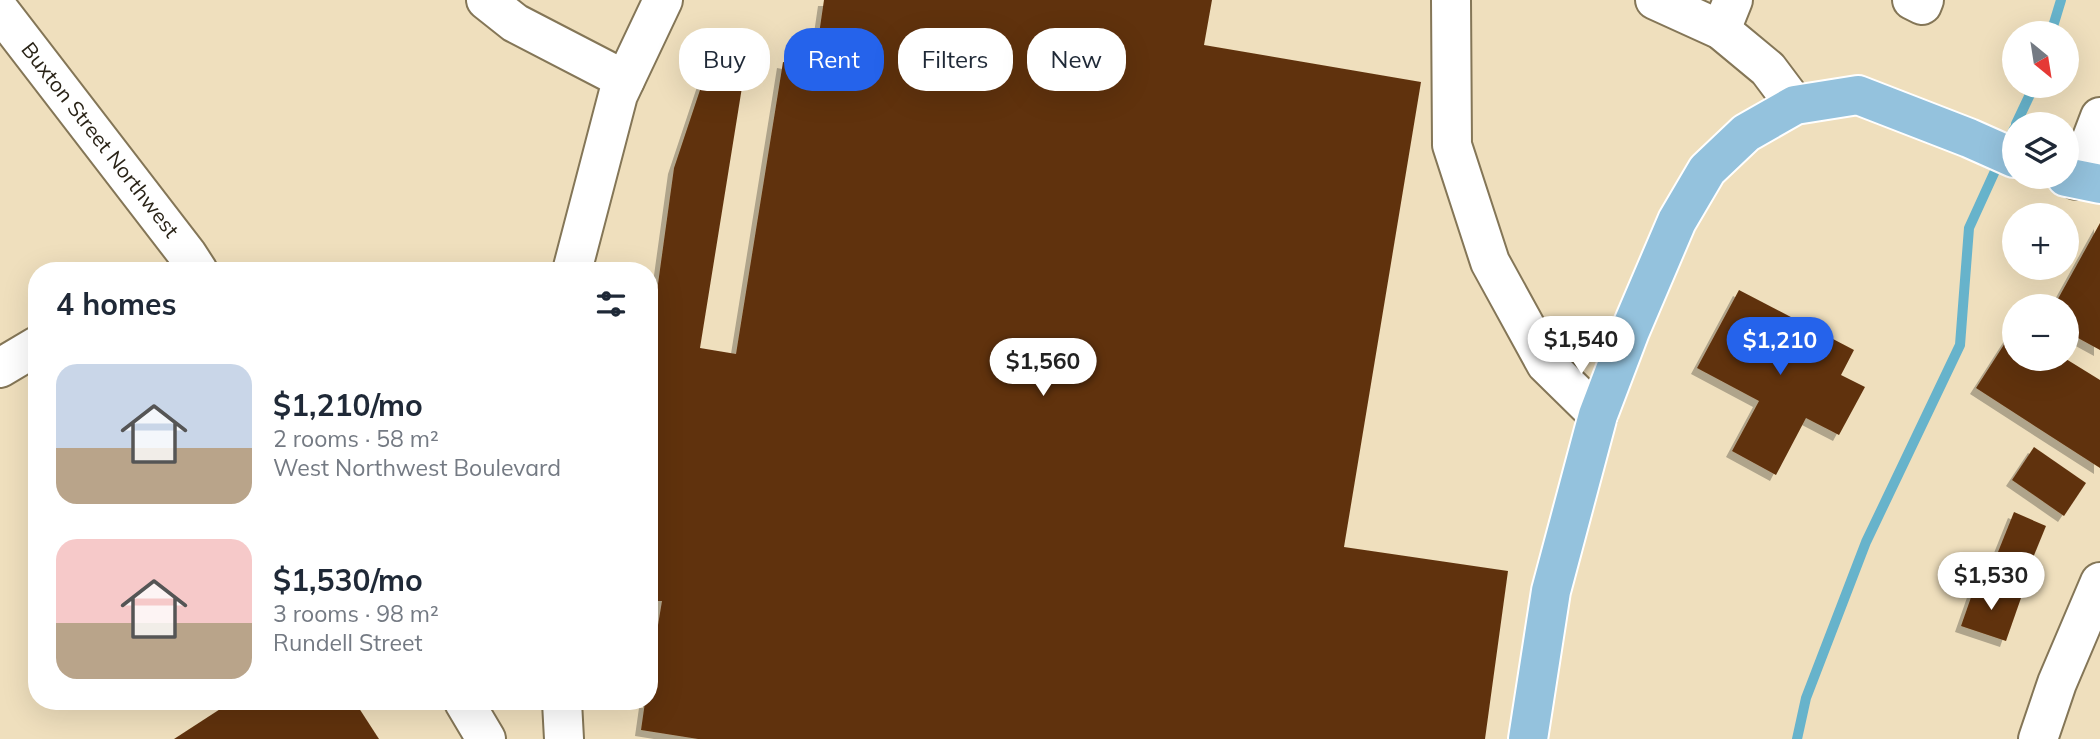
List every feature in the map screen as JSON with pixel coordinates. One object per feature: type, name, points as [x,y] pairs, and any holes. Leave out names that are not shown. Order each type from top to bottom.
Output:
[{"type":"main road","points":[[1528,739],[1551,592],[1598,415],[1677,221],[1707,170],[1746,133],[1795,105],[1858,95],[2002,153]]},
{"type":"street","points":[[486,0],[514,23],[625,79]]},
{"type":"street","points":[[1655,0],[1727,15],[1795,105]]},
{"type":"street","points":[[1912,0],[1922,5],[1924,0]]},
{"type":"street","points":[[1448,1],[1452,145],[1490,262],[1546,363],[1598,415]]},
{"type":"street","points":[[574,262],[618,95],[658,2]]},
{"type":"street","name":"Buxton Street Northwest","points":[[0,11],[179,262]]},
{"type":"street","points":[[2081,180],[2100,117]]},
{"type":"street","points":[[0,368],[28,351]]},
{"type":"street","points":[[2038,739],[2057,683],[2100,582]]},
{"type":"street","points":[[469,710],[486,739]]},
{"type":"street","points":[[563,710],[565,739]]},
{"type":"building","points":[[824,0],[1212,0],[1204,45],[1421,82],[1344,547],[1508,571],[1485,739],[698,739],[641,730],[644,710],[658,710],[658,625],[662,601],[658,601],[658,284],[674,168],[700,91],[741,91],[700,348],[736,354],[783,62],[784,91],[884,91],[884,28],[820,28]]},
{"type":"building","points":[[2100,223],[2100,350],[2079,339],[2079,294],[2061,294],[2068,280],[2079,280],[2079,261]]},
{"type":"building","points":[[1739,290],[1854,350],[1841,375],[1865,387],[1839,435],[1806,418],[1776,475],[1732,451],[1759,401],[1697,368]]},
{"type":"building","points":[[2002,348],[2002,371],[2079,371],[2079,367],[2100,380],[2100,468],[1976,388]]},
{"type":"building","points":[[2034,447],[2086,483],[2064,516],[2012,480]]},
{"type":"building","points":[[2014,512],[2046,526],[2028,570],[1996,557]]},
{"type":"building","points":[[1976,583],[2021,598],[2006,641],[1961,626]]},
{"type":"building","points":[[219,710],[360,710],[379,739],[174,739]]},
{"type":"waterway","points":[[2055,21],[2061,0]]},
{"type":"waterway","points":[[2022,112],[2028,98]]},
{"type":"waterway","points":[[1797,739],[1806,698],[1866,542],[1960,345],[1969,228],[2000,160]]}]
